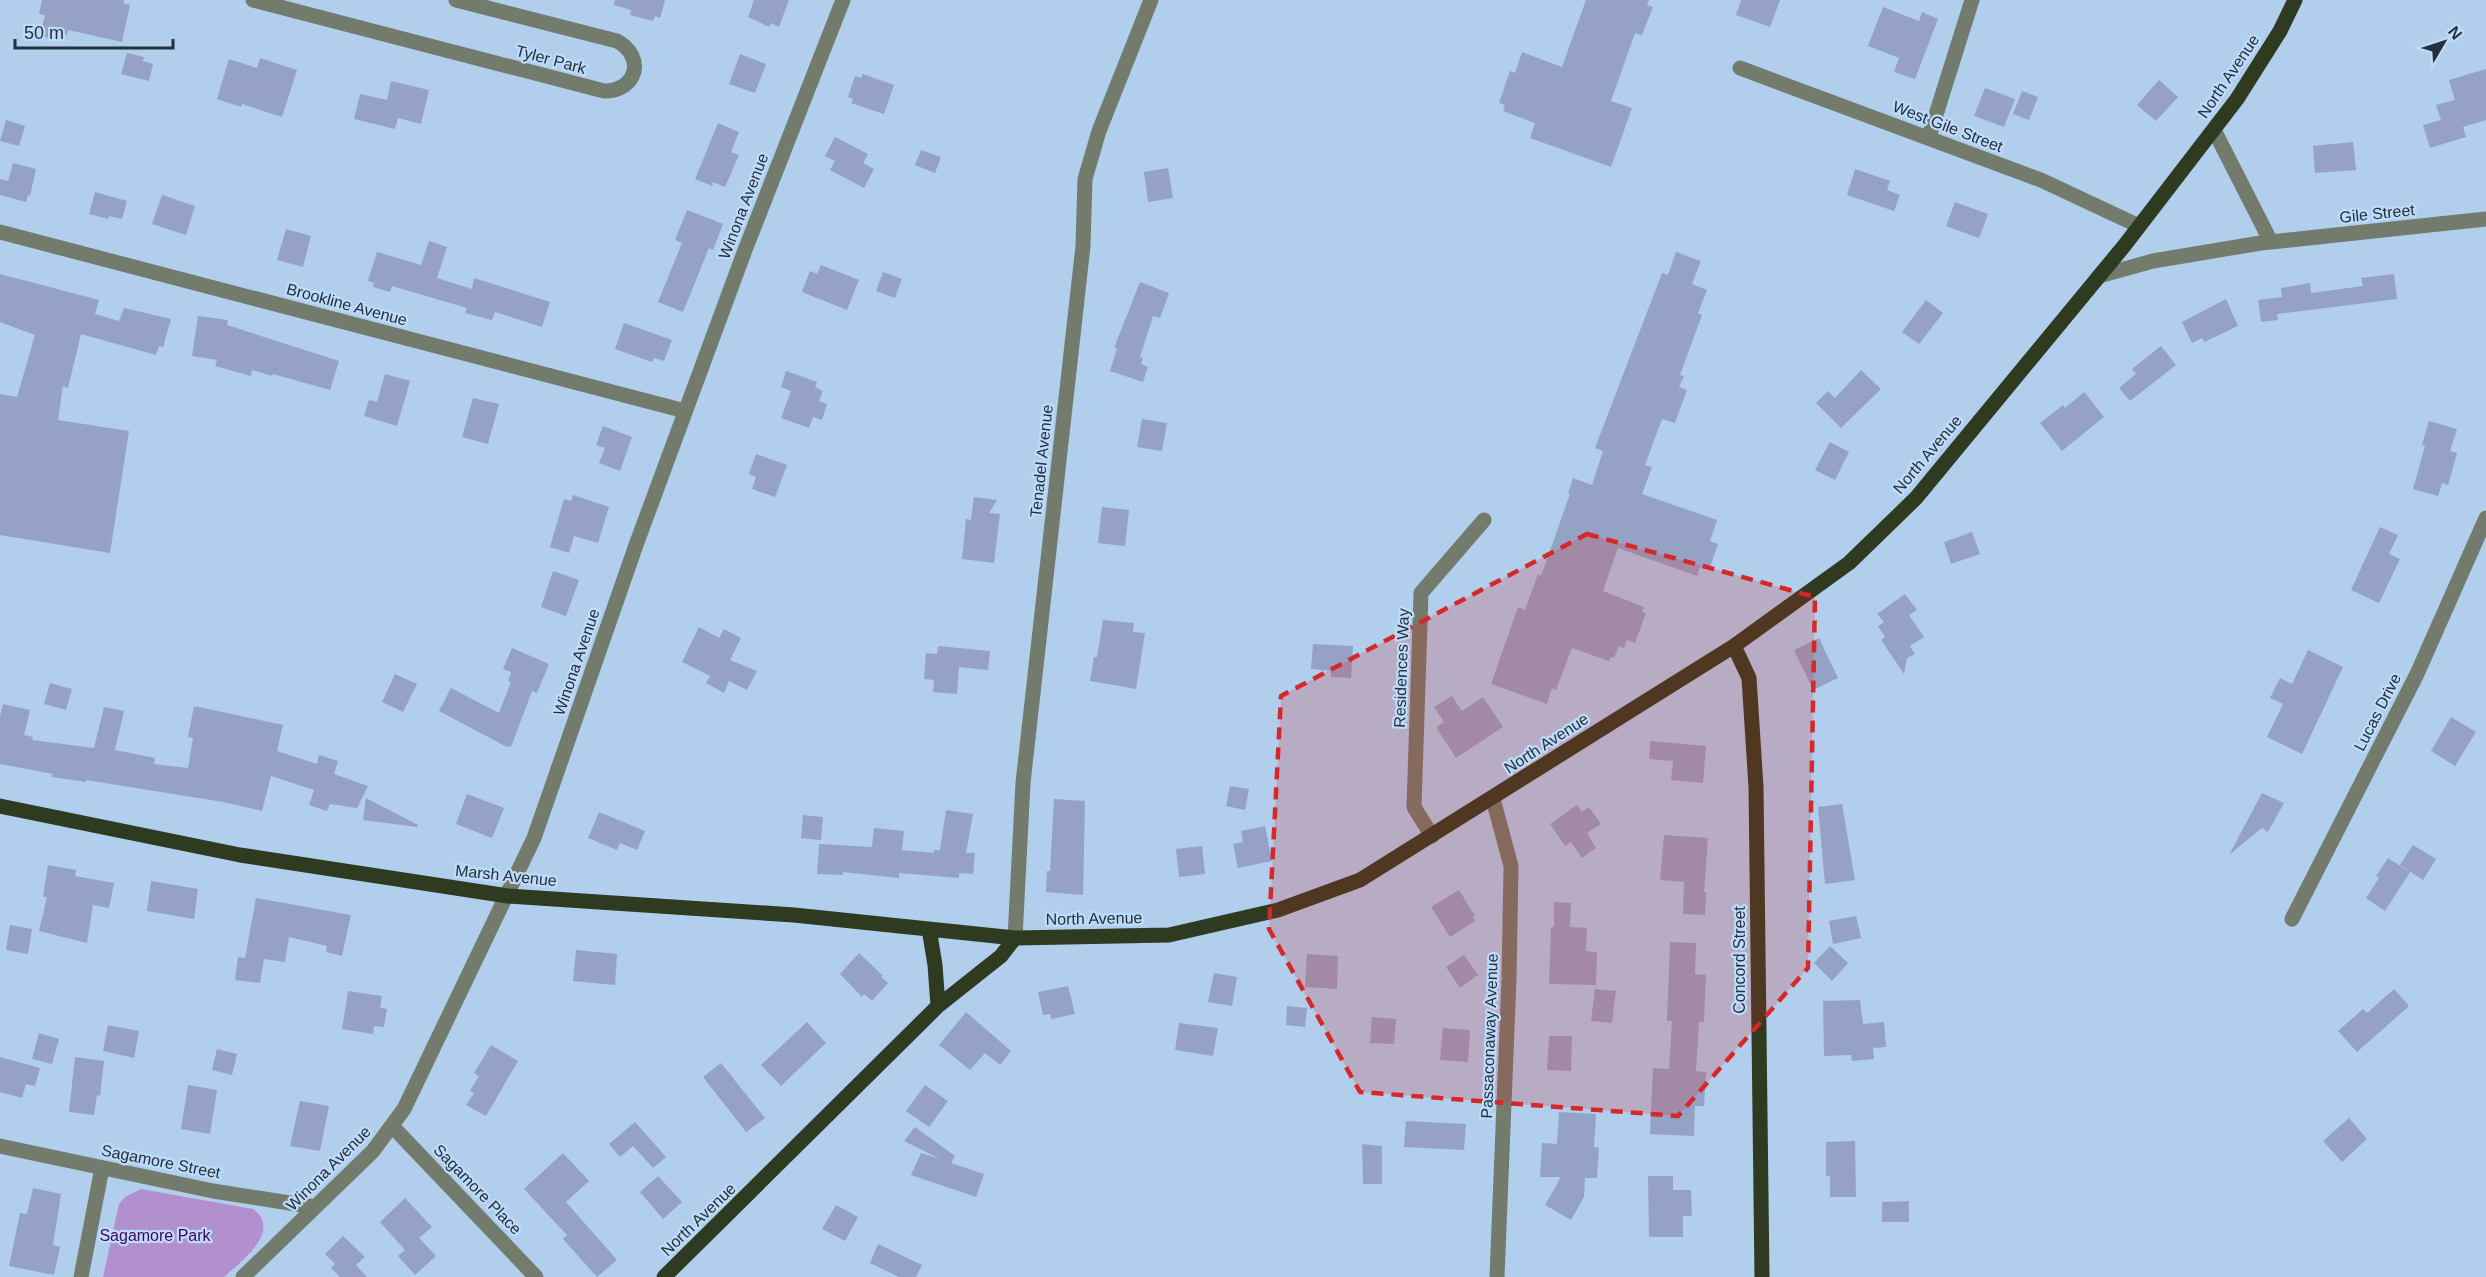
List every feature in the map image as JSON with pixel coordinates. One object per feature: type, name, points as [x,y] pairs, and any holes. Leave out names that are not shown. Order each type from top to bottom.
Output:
[{"type":"main road","name":"North Avenue","points":[[664,1277],[938,1006],[1001,956],[1015,938],[1169,935],[1278,910],[1360,880],[1493,799],[1734,646],[1849,563],[1916,498],[2139,226],[2214,130],[2261,63],[2295,0]]},
{"type":"main road","name":"Concord Street","points":[[1734,646],[1749,678],[1756,787],[1762,1277]]},
{"type":"main road","name":"Marsh Avenue","points":[[0,806],[240,855],[508,896],[794,915],[1015,938]]},
{"type":"main road","points":[[929,929],[938,1006]]},
{"type":"street","name":"Tyler Park","points":[[253,0],[604,92],[621,89],[633,76],[634,59],[631,51],[617,41],[456,0]]},
{"type":"street","name":"Winona Avenue","points":[[243,1277],[373,1151],[393,1126],[404,1109],[508,896],[534,838],[685,411],[843,0]]},
{"type":"street","name":"Tenadel Avenue","points":[[1015,938],[1023,783],[1083,246],[1085,178],[1098,130],[1151,0]]},
{"type":"street","points":[[1929,137],[1972,0]]},
{"type":"street","name":"West Gile Street","points":[[1740,68],[2041,180],[2139,226]]},
{"type":"street","points":[[2214,130],[2271,242]]},
{"type":"street","name":"Gile Street","points":[[2098,276],[2153,261],[2271,242],[2486,219]]},
{"type":"street","name":"Brookline Avenue","points":[[0,231],[685,411]]},
{"type":"street","name":"Lucas Drive","points":[[2292,919],[2417,674],[2486,518]]},
{"type":"street","name":"Residences Way","points":[[1432,836],[1414,807],[1421,593],[1484,520]]},
{"type":"street","name":"Passaconaway Avenue","points":[[1493,799],[1511,866],[1509,979],[1497,1277]]},
{"type":"street","name":"Sagamore Place","points":[[393,1126],[536,1277]]},
{"type":"street","name":"Sagamore Street","points":[[0,1146],[213,1191],[315,1207]]},
{"type":"street","points":[[81,1277],[102,1168]]},
{"type":"highlighted area","points":[[1587,534],[1815,597],[1808,968],[1678,1116],[1360,1092],[1269,929],[1281,696]]},
{"type":"green space","name":"Sagamore Park","points":[[141,1189],[253,1209],[261,1218],[264,1227],[261,1236],[249,1254],[224,1277],[103,1277],[119,1204],[125,1197]]},
{"type":"building","points":[[42,0],[124,0],[123,3],[130,5],[122,42],[68,30],[67,35],[62,34],[61,40],[40,36],[45,15],[39,14]]},
{"type":"building","points":[[615,0],[665,0],[660,18],[655,16],[653,21],[630,15],[631,10],[614,5]]},
{"type":"building","points":[[754,0],[789,0],[779,27],[771,23],[769,27],[748,17]]},
{"type":"building","points":[[1586,0],[1649,0],[1647,5],[1653,7],[1642,35],[1635,33],[1611,101],[1632,108],[1611,167],[1530,138],[1535,123],[1503,111],[1505,105],[1499,103],[1510,71],[1515,73],[1522,52],[1562,67]]},
{"type":"building","points":[[1741,0],[1780,0],[1770,27],[1736,15]]},
{"type":"building","points":[[1883,7],[1919,21],[1922,12],[1938,19],[1915,79],[1894,72],[1899,58],[1868,46]]},
{"type":"building","points":[[127,53],[144,57],[143,61],[153,64],[149,81],[121,74]]},
{"type":"building","points":[[740,54],[766,64],[755,93],[729,84]]},
{"type":"building","points":[[260,58],[297,70],[282,117],[242,104],[241,107],[217,99],[229,59],[257,68]]},
{"type":"building","points":[[2486,69],[2486,120],[2463,127],[2466,137],[2430,148],[2423,125],[2441,120],[2436,105],[2455,100],[2449,80]]},
{"type":"building","points":[[863,74],[894,85],[884,114],[851,103],[853,99],[848,97],[855,76],[861,78]]},
{"type":"building","points":[[2159,80],[2178,97],[2156,121],[2137,105]]},
{"type":"building","points":[[391,81],[429,90],[421,124],[398,118],[395,129],[354,119],[360,94],[387,100]]},
{"type":"building","points":[[1985,88],[2015,99],[2004,127],[1974,116]]},
{"type":"building","points":[[2022,91],[2038,97],[2029,120],[2013,114]]},
{"type":"building","points":[[6,120],[25,126],[19,146],[0,141]]},
{"type":"building","points":[[718,123],[739,132],[731,152],[739,155],[725,187],[713,182],[712,186],[695,179]]},
{"type":"building","points":[[835,137],[868,154],[863,163],[874,169],[864,188],[830,170],[835,161],[825,156]]},
{"type":"building","points":[[2353,142],[2356,170],[2315,173],[2313,146]]},
{"type":"building","points":[[921,150],[941,157],[935,173],[915,165]]},
{"type":"building","points":[[13,163],[36,169],[30,196],[28,195],[26,202],[0,195],[0,179],[8,181]]},
{"type":"building","points":[[1168,168],[1173,198],[1148,202],[1144,172]]},
{"type":"building","points":[[1855,169],[1890,181],[1887,190],[1900,195],[1894,211],[1847,195]]},
{"type":"building","points":[[95,192],[127,201],[122,219],[109,216],[108,219],[89,214]]},
{"type":"building","points":[[162,195],[195,206],[186,235],[152,224]]},
{"type":"building","points":[[1955,202],[1988,214],[1979,238],[1946,226]]},
{"type":"building","points":[[687,210],[723,224],[713,250],[709,248],[683,312],[658,302],[682,243],[675,240]]},
{"type":"building","points":[[286,229],[311,236],[303,267],[277,260]]},
{"type":"building","points":[[429,241],[447,247],[437,278],[472,289],[474,278],[550,302],[542,327],[495,312],[492,320],[465,313],[467,308],[392,286],[390,292],[373,287],[374,283],[368,281],[377,252],[421,265]]},
{"type":"building","points":[[1676,252],[1701,261],[1692,284],[1707,290],[1698,313],[1702,315],[1680,375],[1684,376],[1679,387],[1687,390],[1675,423],[1662,419],[1645,465],[1652,467],[1642,494],[1717,520],[1710,541],[1718,544],[1709,570],[1700,567],[1697,576],[1618,548],[1603,591],[1644,607],[1642,612],[1646,613],[1635,643],[1627,640],[1624,648],[1619,646],[1614,658],[1611,657],[1609,661],[1572,648],[1556,690],[1552,688],[1547,704],[1491,684],[1518,607],[1525,610],[1538,574],[1541,576],[1570,494],[1568,493],[1573,478],[1592,485],[1603,451],[1595,448],[1662,273],[1668,275]]},
{"type":"building","points":[[821,265],[859,280],[847,310],[802,292],[810,271],[817,274]]},
{"type":"building","points":[[883,272],[902,279],[895,298],[876,291]]},
{"type":"building","points":[[0,274],[99,300],[95,314],[119,321],[124,308],[171,319],[163,347],[159,346],[156,355],[81,334],[68,388],[63,386],[58,420],[129,431],[110,553],[0,535],[0,394],[17,397],[35,335],[0,322]]},
{"type":"building","points":[[2394,274],[2397,299],[2277,314],[2278,320],[2261,322],[2258,300],[2282,297],[2281,288],[2310,283],[2311,293],[2363,286],[2361,278]]},
{"type":"building","points":[[1140,282],[1169,293],[1160,318],[1153,316],[1140,357],[1143,358],[1141,364],[1148,367],[1143,382],[1110,371],[1117,348],[1114,348]]},
{"type":"building","points":[[2226,299],[2238,326],[2204,342],[2202,338],[2192,343],[2182,322]]},
{"type":"building","points":[[1926,300],[1943,313],[1919,344],[1902,332]]},
{"type":"building","points":[[198,316],[228,320],[227,325],[339,361],[330,390],[252,370],[251,376],[215,366],[217,360],[192,356]]},
{"type":"building","points":[[624,323],[672,340],[664,361],[654,358],[652,362],[615,349]]},
{"type":"building","points":[[2161,346],[2176,365],[2130,401],[2119,388],[2136,374],[2132,369]]},
{"type":"building","points":[[1861,370],[1881,389],[1841,428],[1816,403],[1828,391],[1835,398]]},
{"type":"building","points":[[786,371],[817,382],[815,387],[823,391],[819,401],[827,404],[822,420],[813,417],[809,428],[781,418],[791,391],[781,387]]},
{"type":"building","points":[[385,374],[410,381],[397,426],[364,416],[369,400],[377,402]]},
{"type":"building","points":[[2084,392],[2104,417],[2062,451],[2040,423],[2063,405],[2065,408]]},
{"type":"building","points":[[473,398],[499,404],[488,444],[462,437]]},
{"type":"building","points":[[1142,419],[1167,423],[1162,451],[1137,447]]},
{"type":"building","points":[[2429,421],[2457,429],[2450,451],[2457,453],[2448,485],[2442,483],[2438,496],[2413,489],[2425,446],[2422,445]]},
{"type":"building","points":[[603,426],[632,437],[620,471],[599,463],[605,448],[596,445]]},
{"type":"building","points":[[1830,442],[1849,452],[1835,480],[1815,470]]},
{"type":"building","points":[[756,454],[787,465],[775,497],[752,489],[756,477],[749,474]]},
{"type":"building","points":[[573,495],[609,507],[598,543],[574,536],[569,553],[550,547],[564,499],[571,501]]},
{"type":"building","points":[[974,497],[997,500],[989,513],[1000,514],[994,563],[962,559],[966,519],[971,520]]},
{"type":"building","points":[[1102,507],[1129,510],[1125,546],[1098,543]]},
{"type":"building","points":[[2380,527],[2398,535],[2389,554],[2400,559],[2379,603],[2351,590]]},
{"type":"building","points":[[1972,532],[1980,554],[1951,564],[1944,542]]},
{"type":"building","points":[[553,571],[579,580],[566,616],[541,607]]},
{"type":"building","points":[[1905,594],[1917,610],[1909,615],[1924,637],[1910,646],[1915,654],[1907,658],[1904,674],[1881,640],[1885,637],[1878,626],[1884,622],[1877,614]]},
{"type":"building","points":[[1103,620],[1134,623],[1133,632],[1145,633],[1136,689],[1090,681],[1094,657],[1097,657]]},
{"type":"building","points":[[699,627],[719,638],[724,629],[741,638],[730,660],[757,671],[747,690],[729,681],[724,693],[706,683],[710,676],[682,662]]},
{"type":"building","points":[[1819,638],[1838,678],[1813,690],[1794,650]]},
{"type":"building","points":[[1313,644],[1353,646],[1351,678],[1331,677],[1331,671],[1311,669]]},
{"type":"building","points":[[938,646],[990,651],[988,670],[959,667],[957,694],[933,692],[934,680],[924,679],[926,653],[937,654]]},
{"type":"building","points":[[512,648],[549,664],[537,693],[532,691],[511,747],[439,711],[451,688],[499,713],[511,682],[508,681],[511,672],[503,669]]},
{"type":"building","points":[[2308,650],[2343,667],[2302,754],[2267,737],[2283,704],[2270,698],[2280,678],[2292,684]]},
{"type":"building","points":[[395,674],[417,684],[403,712],[382,702]]},
{"type":"building","points":[[50,683],[72,689],[66,710],[44,704]]},
{"type":"building","points":[[1452,696],[1462,711],[1483,697],[1503,727],[1456,758],[1436,727],[1444,722],[1434,707]]},
{"type":"building","points":[[3,704],[30,710],[24,735],[33,737],[32,740],[94,748],[104,707],[124,711],[115,750],[155,758],[154,764],[188,768],[193,738],[188,737],[194,706],[283,725],[277,751],[317,764],[319,755],[338,761],[334,774],[368,786],[357,808],[330,804],[327,811],[309,805],[314,790],[271,776],[262,811],[223,802],[86,780],[86,782],[52,777],[53,774],[0,764],[0,716]]},
{"type":"building","points":[[2451,717],[2476,732],[2455,766],[2431,751]]},
{"type":"building","points":[[1650,741],[1706,746],[1703,783],[1671,780],[1673,761],[1649,759]]},
{"type":"building","points":[[1230,786],[1249,789],[1245,810],[1226,806]]},
{"type":"building","points":[[2262,793],[2284,803],[2268,832],[2262,828],[2229,855]]},
{"type":"building","points":[[467,794],[504,808],[492,838],[456,824]]},
{"type":"building","points":[[366,798],[418,825],[417,827],[363,820]]},
{"type":"building","points":[[1054,799],[1085,801],[1083,895],[1046,892],[1047,871],[1050,871]]},
{"type":"building","points":[[1842,804],[1855,880],[1825,884],[1818,807]]},
{"type":"building","points":[[1577,805],[1582,812],[1589,807],[1601,824],[1587,833],[1596,848],[1582,858],[1571,842],[1565,846],[1550,824]]},
{"type":"building","points":[[946,810],[973,814],[966,853],[975,853],[973,874],[959,873],[959,878],[899,873],[899,878],[843,872],[843,875],[817,874],[819,844],[872,847],[874,828],[904,831],[902,850],[934,853],[934,850],[940,850]]},
{"type":"building","points":[[599,812],[645,831],[637,850],[620,843],[617,850],[588,838]]},
{"type":"building","points":[[803,815],[823,817],[821,840],[801,838]]},
{"type":"building","points":[[1265,826],[1272,861],[1238,868],[1233,844],[1243,842],[1241,831]]},
{"type":"building","points":[[1664,835],[1708,838],[1704,892],[1706,892],[1705,915],[1683,914],[1684,882],[1660,880]]},
{"type":"building","points":[[2413,845],[2436,859],[2423,880],[2400,865]]},
{"type":"building","points":[[1202,846],[1205,874],[1179,877],[1176,849]]},
{"type":"building","points":[[2388,858],[2410,872],[2385,911],[2366,898],[2379,878],[2376,876]]},
{"type":"building","points":[[48,865],[76,870],[75,876],[114,883],[109,908],[93,905],[87,943],[39,931],[47,897],[43,897]]},
{"type":"building","points":[[151,881],[198,889],[194,919],[147,911]]},
{"type":"building","points":[[1459,890],[1475,916],[1473,917],[1475,921],[1450,937],[1431,907]]},
{"type":"building","points":[[256,898],[351,915],[342,956],[326,952],[327,946],[289,937],[285,962],[264,959],[260,983],[235,980],[238,957],[245,958]]},
{"type":"building","points":[[1554,902],[1571,903],[1570,927],[1587,928],[1586,951],[1597,952],[1596,985],[1549,984]]},
{"type":"building","points":[[1856,916],[1861,938],[1833,944],[1829,921]]},
{"type":"building","points":[[10,925],[32,929],[28,954],[6,950]]},
{"type":"building","points":[[1670,942],[1696,943],[1695,974],[1706,975],[1704,1022],[1699,1022],[1696,1071],[1706,1072],[1704,1106],[1695,1106],[1694,1136],[1650,1134],[1653,1068],[1669,1069],[1672,1021],[1667,1021]]},
{"type":"building","points":[[1830,946],[1848,963],[1832,981],[1814,963]]},
{"type":"building","points":[[576,950],[617,954],[615,985],[573,981]]},
{"type":"building","points":[[859,953],[888,983],[872,1001],[864,994],[862,997],[840,974]]},
{"type":"building","points":[[1307,954],[1338,956],[1337,989],[1305,987]]},
{"type":"building","points":[[1464,955],[1478,975],[1460,988],[1446,967]]},
{"type":"building","points":[[1214,973],[1237,977],[1232,1006],[1208,1002]]},
{"type":"building","points":[[1068,986],[1075,1014],[1051,1019],[1050,1014],[1043,1015],[1038,992]]},
{"type":"building","points":[[1595,989],[1616,991],[1612,1023],[1591,1021]]},
{"type":"building","points":[[2394,989],[2409,1006],[2357,1052],[2338,1031],[2363,1009],[2367,1013]]},
{"type":"building","points":[[348,991],[382,996],[380,1008],[387,1009],[384,1027],[374,1026],[373,1034],[342,1029]]},
{"type":"building","points":[[1860,1000],[1863,1024],[1884,1022],[1886,1047],[1873,1048],[1874,1059],[1852,1061],[1851,1055],[1824,1056],[1823,1001]]},
{"type":"building","points":[[1287,1006],[1307,1008],[1305,1027],[1286,1025]]},
{"type":"building","points":[[966,1012],[1011,1051],[1000,1065],[985,1053],[970,1070],[939,1045]]},
{"type":"building","points":[[1372,1017],[1396,1019],[1394,1044],[1370,1043]]},
{"type":"building","points":[[807,1022],[826,1043],[781,1086],[761,1065]]},
{"type":"building","points":[[1179,1023],[1218,1028],[1213,1056],[1175,1050]]},
{"type":"building","points":[[108,1025],[139,1031],[134,1058],[103,1051]]},
{"type":"building","points":[[1443,1028],[1470,1030],[1468,1062],[1440,1060]]},
{"type":"building","points":[[39,1033],[59,1039],[52,1064],[32,1059]]},
{"type":"building","points":[[1549,1036],[1572,1036],[1571,1071],[1547,1070]]},
{"type":"building","points":[[491,1045],[518,1061],[486,1116],[466,1105],[474,1093],[470,1091],[479,1076],[474,1073]]},
{"type":"building","points":[[217,1049],[237,1054],[232,1075],[212,1070]]},
{"type":"building","points":[[0,1057],[40,1068],[35,1086],[26,1084],[22,1098],[0,1092]]},
{"type":"building","points":[[75,1057],[104,1061],[100,1096],[97,1095],[94,1115],[69,1112]]},
{"type":"building","points":[[721,1063],[765,1118],[746,1132],[703,1077]]},
{"type":"building","points":[[188,1085],[217,1090],[210,1134],[181,1129]]},
{"type":"building","points":[[925,1085],[948,1101],[929,1127],[906,1111]]},
{"type":"building","points":[[300,1101],[329,1106],[320,1151],[290,1146]]},
{"type":"building","points":[[1559,1112],[1596,1114],[1594,1147],[1599,1148],[1597,1178],[1585,1178],[1584,1197],[1571,1220],[1545,1205],[1561,1177],[1540,1177],[1542,1143],[1557,1144]]},
{"type":"building","points":[[2349,1118],[2367,1139],[2342,1162],[2323,1141]]},
{"type":"building","points":[[1406,1121],[1466,1124],[1464,1150],[1404,1147]]},
{"type":"building","points":[[635,1122],[666,1157],[653,1168],[633,1146],[620,1157],[609,1144]]},
{"type":"building","points":[[915,1127],[955,1156],[951,1163],[984,1174],[976,1197],[911,1175],[921,1153],[940,1159],[904,1141]]},
{"type":"building","points":[[1855,1141],[1856,1197],[1830,1197],[1830,1176],[1826,1176],[1826,1142]]},
{"type":"building","points":[[1362,1144],[1382,1146],[1382,1184],[1363,1184]]},
{"type":"building","points":[[563,1153],[589,1181],[566,1202],[617,1260],[597,1277],[563,1239],[567,1235],[524,1189]]},
{"type":"building","points":[[658,1176],[682,1202],[663,1219],[640,1192]]},
{"type":"building","points":[[1648,1176],[1673,1176],[1673,1190],[1691,1190],[1692,1216],[1683,1216],[1683,1237],[1649,1237]]},
{"type":"building","points":[[33,1188],[61,1194],[53,1245],[60,1247],[54,1275],[9,1266],[20,1213],[27,1214]]},
{"type":"building","points":[[405,1198],[432,1227],[419,1238],[436,1256],[415,1275],[398,1256],[405,1250],[380,1222]]},
{"type":"building","points":[[1909,1201],[1909,1222],[1882,1222],[1882,1202]]},
{"type":"building","points":[[836,1205],[858,1217],[845,1241],[822,1229]]},
{"type":"building","points":[[343,1236],[365,1257],[356,1265],[367,1277],[340,1277],[331,1268],[335,1264],[325,1254]]},
{"type":"building","points":[[878,1244],[922,1265],[916,1277],[899,1277],[870,1263]]}]
